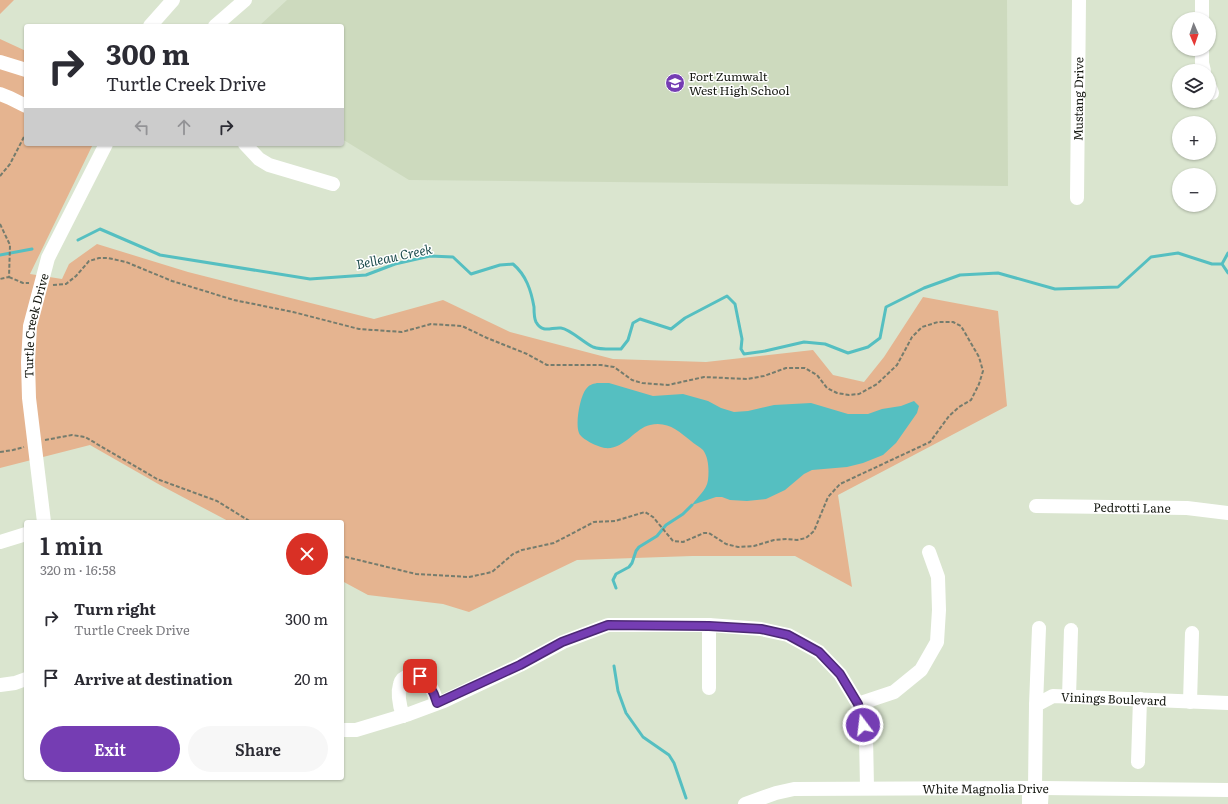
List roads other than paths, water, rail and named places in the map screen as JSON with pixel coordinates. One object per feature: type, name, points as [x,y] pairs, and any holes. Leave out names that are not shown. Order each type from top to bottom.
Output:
[{"type":"street","points":[[152,24],[173,0]]},
{"type":"street","name":"Mustang Drive","points":[[1077,198],[1079,0]]},
{"type":"street","points":[[1202,0],[1202,12]]},
{"type":"street","points":[[217,24],[242,1]]},
{"type":"street","points":[[0,62],[24,69]]},
{"type":"street","points":[[0,94],[24,105]]},
{"type":"street","name":"Turtle Creek Drive","points":[[44,520],[29,398],[28,362],[30,326],[48,258],[105,146]]},
{"type":"street","points":[[247,146],[259,159],[269,165],[332,184]]},
{"type":"street","name":"Pedrotti Lane","points":[[1036,506],[1187,508],[1228,513]]},
{"type":"street","points":[[0,542],[24,535]]},
{"type":"street","points":[[858,704],[894,692],[921,670],[937,642],[939,610],[938,578],[929,552]]},
{"type":"street","points":[[344,730],[356,730],[403,716],[437,703],[520,665],[562,642],[608,625],[709,626],[761,629],[788,635],[819,652],[840,674],[858,704],[866,736],[867,788]]},
{"type":"street","points":[[709,626],[709,688]]},
{"type":"street","points":[[1039,628],[1036,704],[1036,788],[1041,804]]},
{"type":"street","points":[[1069,697],[1071,630]]},
{"type":"street","points":[[1190,702],[1192,633]]},
{"type":"street","points":[[403,716],[400,705],[400,685],[404,678],[411,675],[420,676],[425,679],[435,694],[437,703]]},
{"type":"street","points":[[0,685],[15,683],[24,680]]},
{"type":"street","name":"Vinings Boulevard","points":[[1036,704],[1053,696],[1228,703]]},
{"type":"street","points":[[1138,762],[1140,699]]},
{"type":"street","points":[[1029,804],[1036,788]]},
{"type":"street","name":"White Magnolia Drive","points":[[746,804],[776,793],[794,789],[1036,788],[1228,790]]},
{"type":"water","points":[[597,383],[609,383],[653,396],[683,394],[708,401],[721,408],[734,412],[748,411],[774,405],[811,403],[848,414],[868,414],[882,409],[901,406],[914,401],[919,406],[917,413],[896,443],[883,455],[863,463],[847,467],[812,470],[804,474],[785,490],[766,499],[747,501],[716,497],[692,505],[707,484],[708,465],[703,450],[677,430],[662,424],[650,425],[639,430],[618,446],[612,448],[598,446],[580,435],[578,423],[582,398],[588,387]]},
{"type":"waterway","name":"Belleau Creek","points":[[78,240],[100,229],[160,255],[310,279],[366,275],[395,264],[430,256],[453,257],[471,274],[500,265],[513,264],[525,278],[533,301],[535,319],[541,328],[565,329],[593,347],[603,349],[621,349],[628,340],[633,323],[640,319],[671,329],[685,318],[727,296],[735,304],[742,339],[741,349],[744,354],[804,342],[825,344],[848,353],[868,347],[880,338],[886,307],[924,288],[960,275],[998,273],[1055,289],[1118,287],[1151,257],[1178,253],[1212,264],[1222,264]]},
{"type":"waterway","name":"Belleau Creek","points":[[0,255],[32,249]]},
{"type":"waterway","name":"Belleau Creek","points":[[1222,264],[1228,253]]},
{"type":"waterway","points":[[1222,264],[1228,273]]},
{"type":"waterway","points":[[616,588],[613,580],[616,574],[629,567],[639,547],[657,536],[666,525],[683,514],[692,505]]},
{"type":"waterway","points":[[614,666],[618,691],[626,713],[643,737],[669,755],[674,763],[686,798]]},
{"type":"place","name":"Fort Zumwalt West High School","points":[[675,83]]}]
